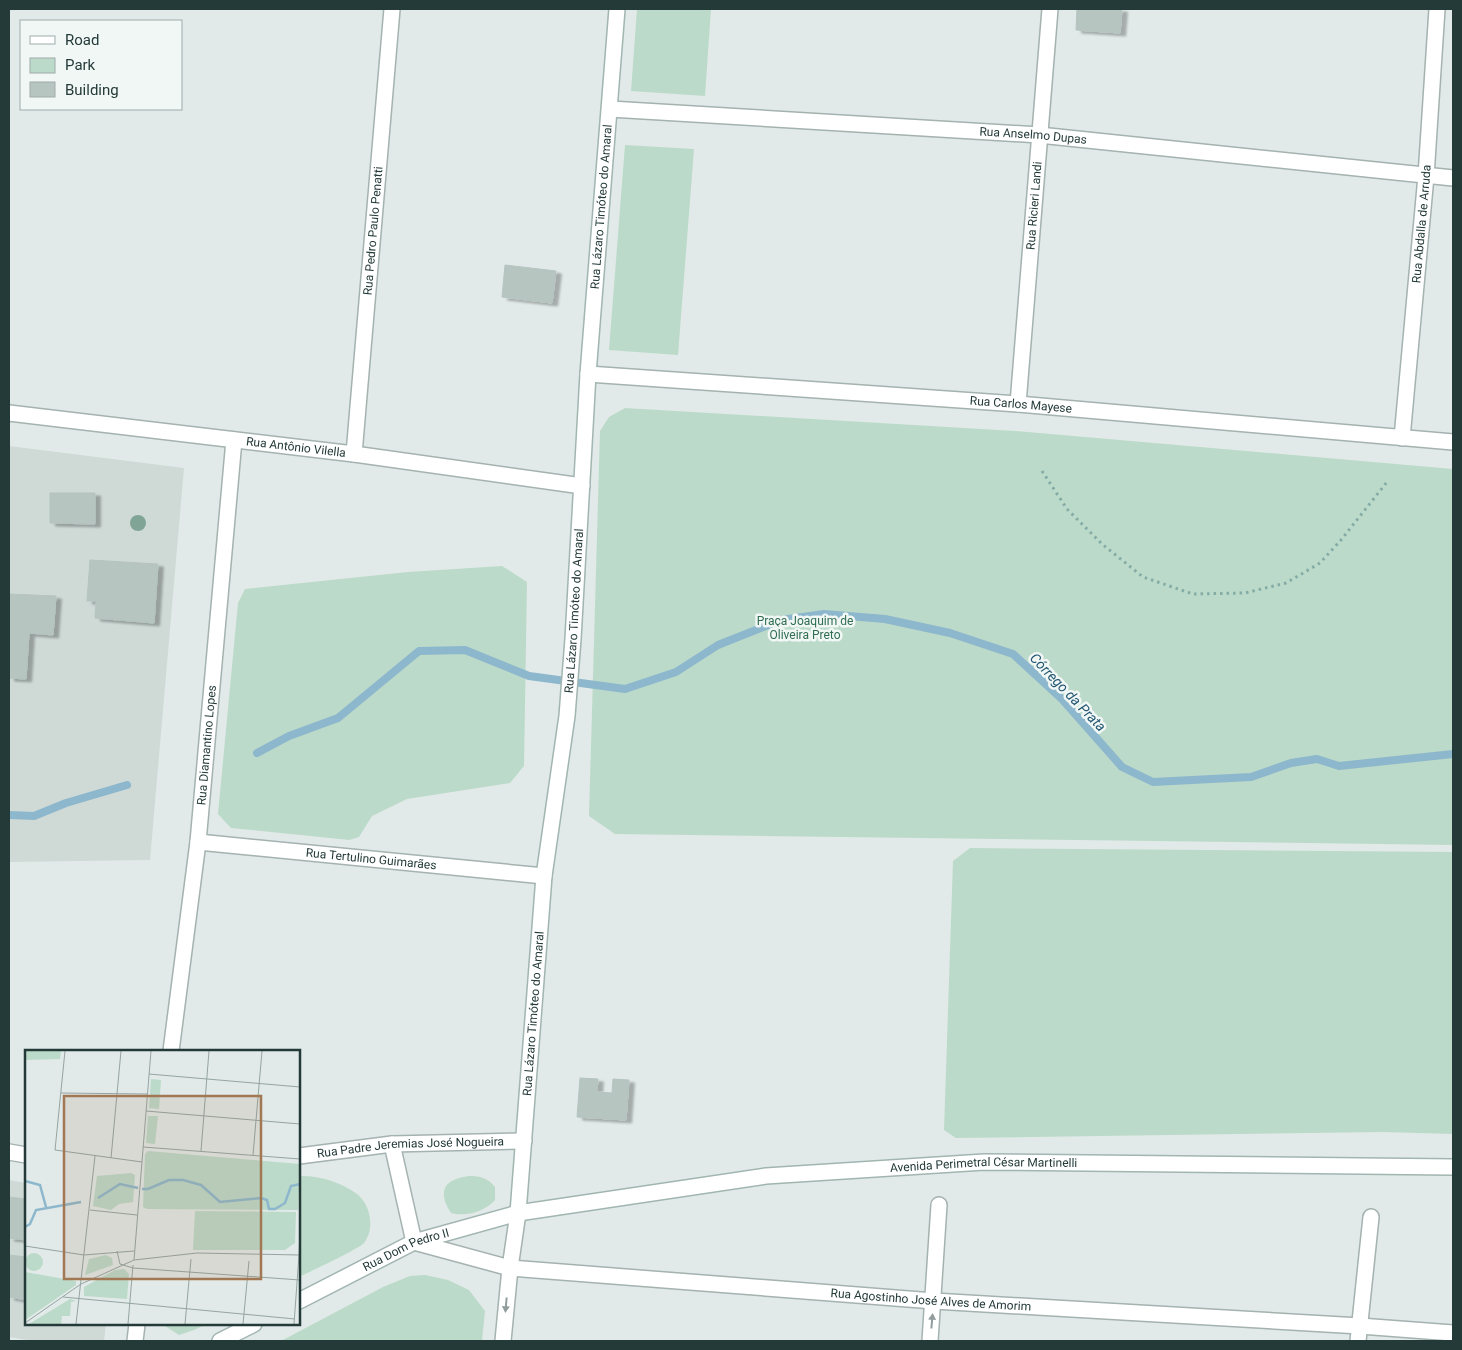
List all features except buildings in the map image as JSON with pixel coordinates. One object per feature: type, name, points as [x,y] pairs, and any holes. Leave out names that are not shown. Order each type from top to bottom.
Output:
[{"type":"street","name":"Rua Pedro Paulo Penatti","points":[[354,454],[392,9]]},
{"type":"street","name":"Rua Lázaro Timóteo do Amaral","points":[[503,1341],[518,1212],[544,876],[567,716],[574,639],[588,374],[617,9]]},
{"type":"street","name":"Rua Ricieri Landi","points":[[1018,404],[1050,9]]},
{"type":"street","name":"Rua Abdalla de Arruda","points":[[1402,438],[1426,176],[1437,9]]},
{"type":"street","name":"Rua Anselmo Dupas","points":[[610,110],[1039,135],[1453,178]]},
{"type":"street","name":"Rua Carlos Mayese","points":[[588,374],[1018,404],[1453,442]]},
{"type":"street","name":"Rua Antônio Vilella","points":[[9,413],[354,454],[582,486]]},
{"type":"street","name":"Rua Diamantino Lopes","points":[[171,1050],[198,842],[234,440]]},
{"type":"street","name":"Rua Tertulino Guimarães","points":[[198,842],[544,876]]},
{"type":"street","name":"Rua Padre Jeremias José Nogueira","points":[[300,1156],[392,1144],[524,1141]]},
{"type":"street","points":[[392,1144],[414,1242]]},
{"type":"street","points":[[9,1152],[25,1155]]},
{"type":"street","name":"Avenida Perimetral César Martinelli","points":[[518,1212],[766,1176],[984,1162],[1453,1167]]},
{"type":"street","points":[[930,1341],[939,1205]]},
{"type":"street","name":"Rua Dom Pedro II","points":[[300,1300],[414,1242],[518,1212]]},
{"type":"street","points":[[1358,1341],[1371,1217]]},
{"type":"street","name":"Rua Agostinho José Alves de Amorim","points":[[414,1242],[510,1268],[934,1301],[1453,1333]]},
{"type":"street","points":[[135,1341],[137,1325]]},
{"type":"street","points":[[220,1341],[252,1325]]},
{"type":"path","points":[[1042,470],[1067,509],[1102,544],[1143,577],[1193,594],[1245,593],[1286,582],[1320,563],[1341,540],[1387,482]]},
{"type":"shaded area","points":[[9,446],[184,468],[150,860],[9,862]]},
{"type":"shaded area","points":[[9,1180],[25,1183],[25,1325],[106,1325],[104,1341],[33,1341],[9,1337]]},
{"type":"green space","points":[[637,9],[711,9],[705,96],[631,91]]},
{"type":"green space","points":[[625,145],[694,149],[678,355],[609,350]]},
{"type":"green space","name":"Praça Joaquim de Oliveira Preto","points":[[625,408],[1015,431],[1453,469],[1453,845],[615,834],[589,816],[600,431],[609,417]]},
{"type":"green space","points":[[502,566],[527,582],[524,766],[510,783],[407,799],[372,816],[359,837],[349,840],[231,828],[218,814],[238,603],[245,589],[408,572]]},
{"type":"green space","points":[[970,848],[1453,852],[1453,1134],[1383,1132],[956,1138],[944,1130],[953,861]]},
{"type":"green space","points":[[300,1176],[329,1180],[344,1186],[357,1194],[366,1204],[370,1217],[370,1231],[364,1243],[300,1277]]},
{"type":"green space","points":[[477,1176],[490,1181],[495,1187],[495,1200],[486,1208],[469,1214],[451,1213],[444,1198],[445,1187],[454,1180]]},
{"type":"green space","points":[[425,1275],[448,1280],[469,1290],[485,1311],[482,1341],[281,1341],[383,1287],[410,1276]]},
{"type":"green space","points":[[164,1325],[205,1325],[194,1330],[179,1335]]},
{"type":"waterway","name":"Córrego da Prata","points":[[257,753],[289,736],[338,718],[419,651],[465,650],[529,676],[625,689],[676,672],[718,645],[781,620],[824,614],[885,619],[950,633],[1013,654],[1062,699],[1122,767],[1153,782],[1251,777],[1291,763],[1317,759],[1339,766],[1453,754]]},
{"type":"waterway","name":"Córrego da Prata","points":[[9,815],[34,816],[66,803],[127,785]]}]
